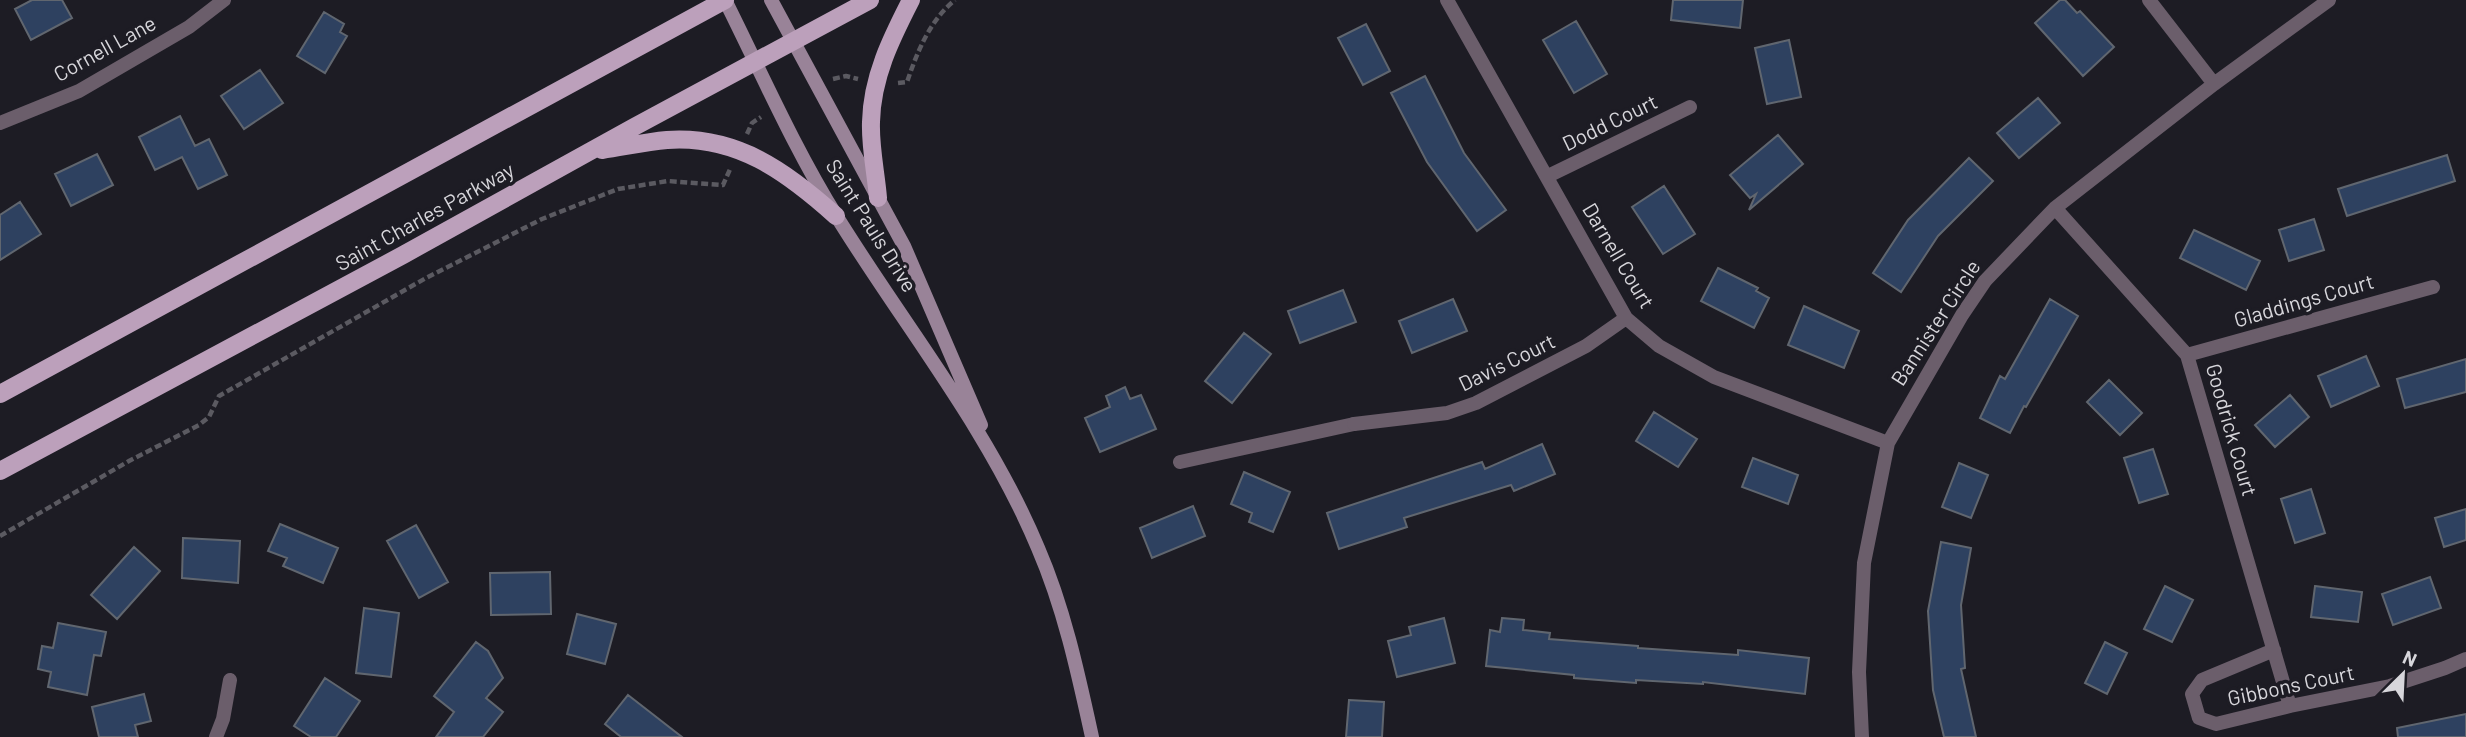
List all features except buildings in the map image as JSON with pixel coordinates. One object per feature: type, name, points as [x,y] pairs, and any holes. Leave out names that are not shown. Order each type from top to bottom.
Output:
[{"type":"main road","points":[[0,394],[724,0]]},
{"type":"main road","name":"Saint Charles Parkway","points":[[0,471],[403,256],[870,0]]},
{"type":"main road","points":[[878,198],[870,124],[875,83],[891,39],[912,0]]},
{"type":"main road","points":[[592,152],[666,140],[694,140],[725,145],[790,177],[836,216]]},
{"type":"street","name":"Cornell Lane","points":[[0,123],[79,91],[190,27],[224,0]]},
{"type":"street","name":"Saint Pauls Drive","points":[[724,0],[836,216],[941,372],[997,465]]},
{"type":"street","name":"Saint Pauls Drive","points":[[771,0],[904,246],[997,465],[1038,549],[1070,639],[1092,737]]},
{"type":"street","name":"Darnell Court","points":[[1447,0],[1626,318],[1658,346],[1714,377],[1888,443]]},
{"type":"street","points":[[2149,0],[2214,84]]},
{"type":"street","name":"Bannister Circle","points":[[1862,737],[1858,671],[1864,563],[1888,443],[1947,339],[1985,281],[2055,208],[2214,84],[2329,0]]},
{"type":"street","name":"Dodd Court","points":[[1548,176],[1690,107]]},
{"type":"street","name":"Goodrick Court","points":[[2055,208],[2187,355],[2290,706]]},
{"type":"street","name":"Gladdings Court","points":[[2187,355],[2433,286]]},
{"type":"street","name":"Davis Court","points":[[1180,462],[1354,424],[1447,413],[1476,403],[1586,346],[1626,318]]},
{"type":"street","name":"Gibbons Court","points":[[2274,650],[2202,680],[2192,694],[2199,718],[2216,724],[2390,686],[2466,659]]},
{"type":"street","points":[[216,737],[223,719],[230,680]]},
{"type":"path","points":[[815,82],[846,76],[875,83],[906,82],[918,50],[932,26],[955,0]]},
{"type":"path","points":[[0,536],[164,442],[199,425],[209,416],[219,396],[426,278],[542,219],[618,188],[668,181],[723,185],[752,123],[777,105]]}]
